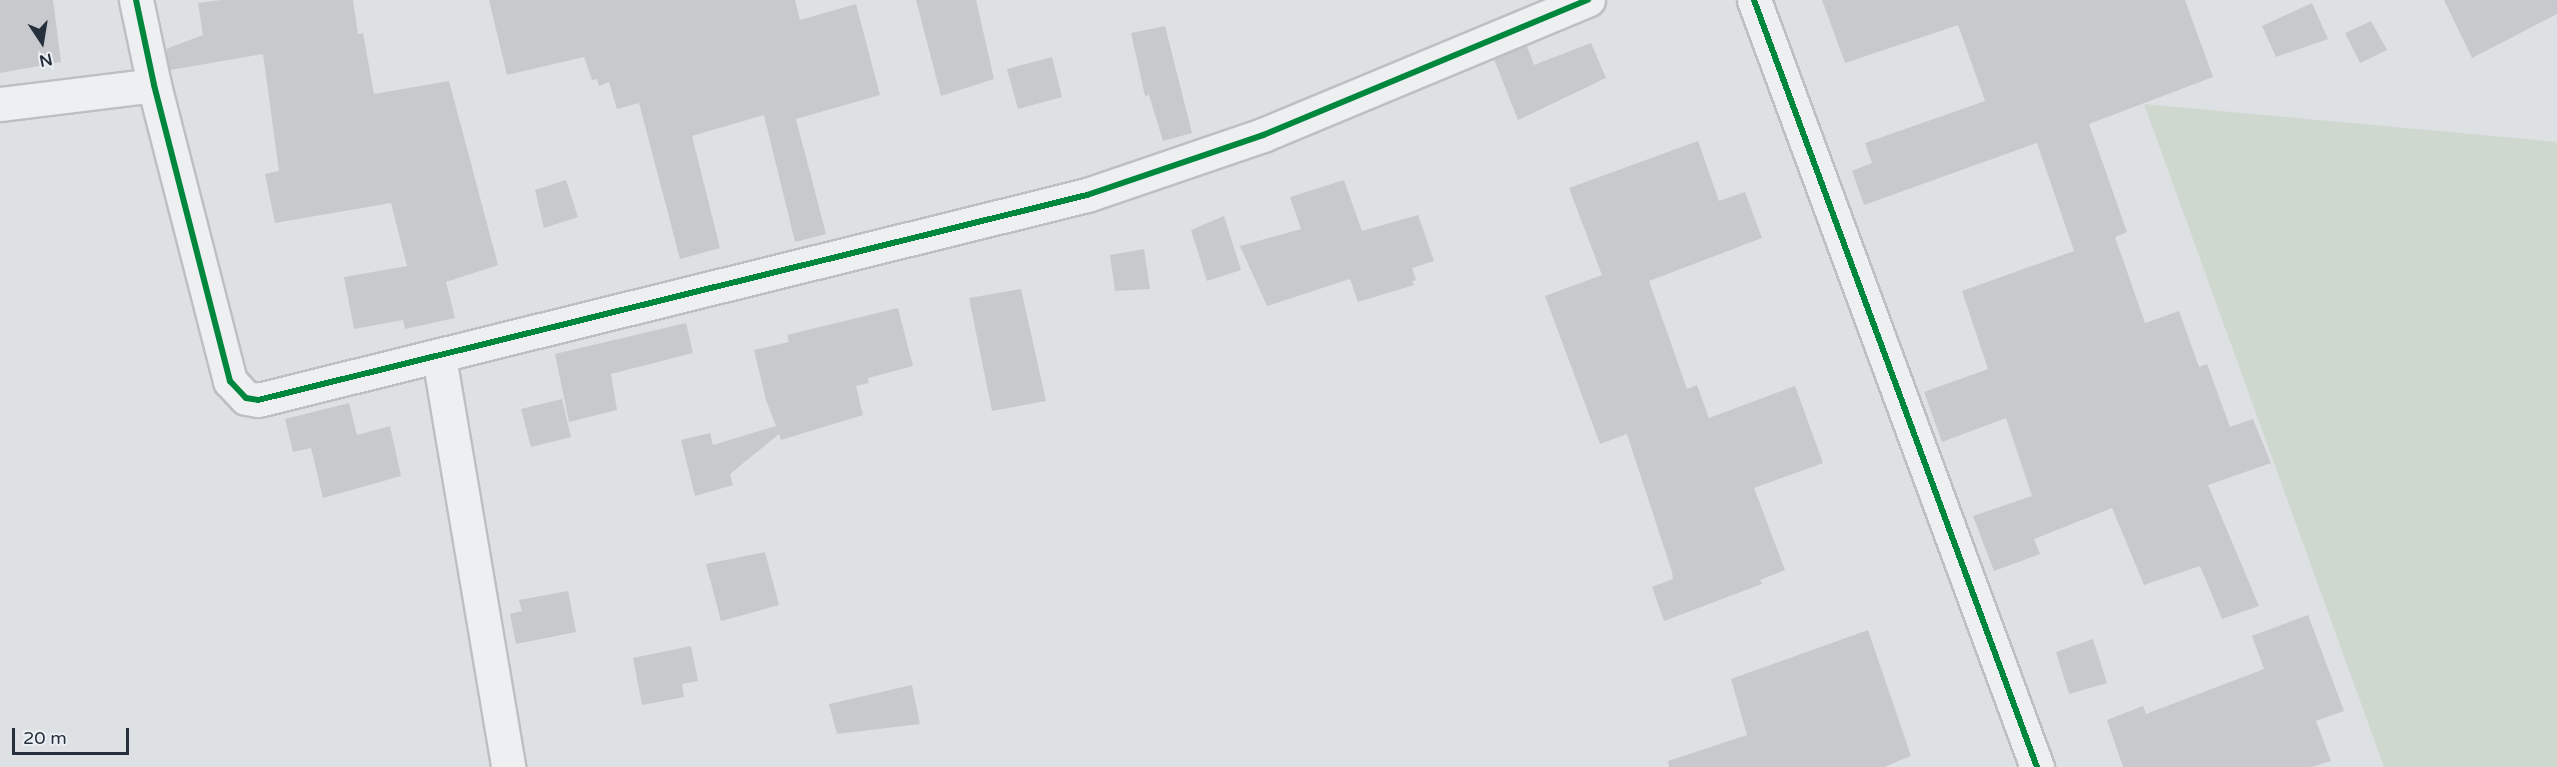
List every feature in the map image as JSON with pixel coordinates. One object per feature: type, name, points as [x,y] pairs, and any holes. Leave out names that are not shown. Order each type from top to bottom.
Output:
[{"type":"street","points":[[136,0],[154,85],[230,381],[237,392],[246,398],[258,400],[1087,195],[1263,135],[1588,0]]},
{"type":"street","points":[[1754,0],[2037,767]]},
{"type":"street","points":[[0,104],[154,85]]},
{"type":"street","points":[[439,357],[508,767]]},
{"type":"shaded area","points":[[2144,104],[2557,142],[2557,767],[2384,767]]},
{"type":"building","points":[[0,0],[53,0],[61,62],[0,73]]},
{"type":"building","points":[[221,0],[353,0],[358,34],[363,33],[374,94],[449,81],[498,265],[446,282],[455,318],[405,329],[403,320],[354,329],[344,277],[407,266],[391,203],[275,223],[265,174],[279,171],[263,54],[170,70],[166,49],[203,35],[198,3]]},
{"type":"building","points":[[489,0],[795,0],[800,20],[856,4],[880,95],[796,119],[826,234],[795,242],[764,115],[692,136],[720,248],[680,259],[639,103],[617,109],[609,82],[599,86],[597,79],[592,80],[584,57],[507,75]]},
{"type":"building","points":[[916,0],[976,0],[994,79],[941,96]]},
{"type":"building","points":[[1822,0],[2185,0],[2213,77],[2089,124],[2127,232],[2115,237],[2145,323],[2179,311],[2199,367],[2207,364],[2230,427],[2253,419],[2271,463],[2208,485],[2259,606],[2222,619],[2200,566],[2144,585],[2112,508],[2034,539],[2040,554],[1994,571],[1973,516],[2032,496],[2006,418],[1942,442],[1924,392],[1988,369],[1962,291],[2074,251],[2037,143],[1864,205],[1852,171],[1872,163],[1865,143],[1985,101],[1958,25],[1845,63]]},
{"type":"building","points":[[2444,0],[2557,0],[2557,14],[2472,58]]},
{"type":"building","points":[[2312,3],[2328,39],[2276,57],[2262,26]]},
{"type":"building","points":[[2371,21],[2387,50],[2360,63],[2345,33]]},
{"type":"building","points":[[1165,26],[1192,133],[1163,141],[1149,95],[1145,96],[1131,33]]},
{"type":"building","points":[[1591,43],[1606,78],[1518,120],[1494,59],[1527,46],[1534,65]]},
{"type":"building","points":[[1052,57],[1062,97],[1018,109],[1007,69]]},
{"type":"building","points":[[1698,141],[1719,201],[1745,192],[1762,238],[1649,281],[1687,389],[1697,385],[1709,418],[1795,386],[1823,463],[1754,488],[1785,570],[1760,580],[1762,584],[1664,621],[1652,587],[1673,579],[1672,572],[1627,434],[1600,444],[1545,296],[1602,275],[1569,188]]},
{"type":"building","points":[[566,180],[578,217],[544,228],[535,190]]},
{"type":"building","points":[[1344,180],[1362,231],[1418,215],[1434,261],[1412,268],[1416,280],[1412,281],[1414,285],[1358,302],[1350,279],[1267,306],[1240,246],[1301,229],[1290,197]]},
{"type":"building","points":[[1224,216],[1241,270],[1207,281],[1191,230]]},
{"type":"building","points":[[1144,249],[1150,289],[1115,291],[1110,255]]},
{"type":"building","points":[[1021,289],[1046,401],[992,411],[969,298]]},
{"type":"building","points":[[898,308],[913,366],[868,378],[869,383],[856,386],[863,415],[781,440],[779,434],[730,474],[733,485],[695,496],[681,440],[710,433],[713,445],[776,426],[766,400],[754,350],[789,342],[787,335]]},
{"type":"building","points":[[686,323],[693,353],[611,374],[617,410],[569,422],[555,354]]},
{"type":"building","points":[[562,399],[571,437],[531,447],[521,409]]},
{"type":"building","points":[[349,403],[357,435],[390,426],[401,476],[323,498],[311,448],[293,452],[285,419]]},
{"type":"building","points":[[765,552],[779,605],[721,621],[706,564]]},
{"type":"building","points":[[568,591],[576,632],[516,644],[510,614],[522,611],[519,600]]},
{"type":"building","points":[[2308,615],[2344,711],[2316,721],[2331,761],[2311,767],[2123,767],[2107,720],[2143,706],[2146,714],[2264,669],[2252,636]]},
{"type":"building","points":[[1868,630],[1911,756],[1884,767],[1669,767],[1668,761],[1747,735],[1731,679]]},
{"type":"building","points":[[2093,639],[2107,683],[2069,694],[2056,652]]},
{"type":"building","points":[[691,646],[698,681],[682,684],[684,697],[642,705],[633,658]]},
{"type":"building","points":[[912,685],[920,724],[837,734],[829,704]]},
{"type":"cycle path","points":[[136,0],[154,85],[230,381],[246,398],[258,400],[1087,195],[1263,135],[1588,0]]},
{"type":"cycle path","points":[[1754,0],[2037,767]]}]
